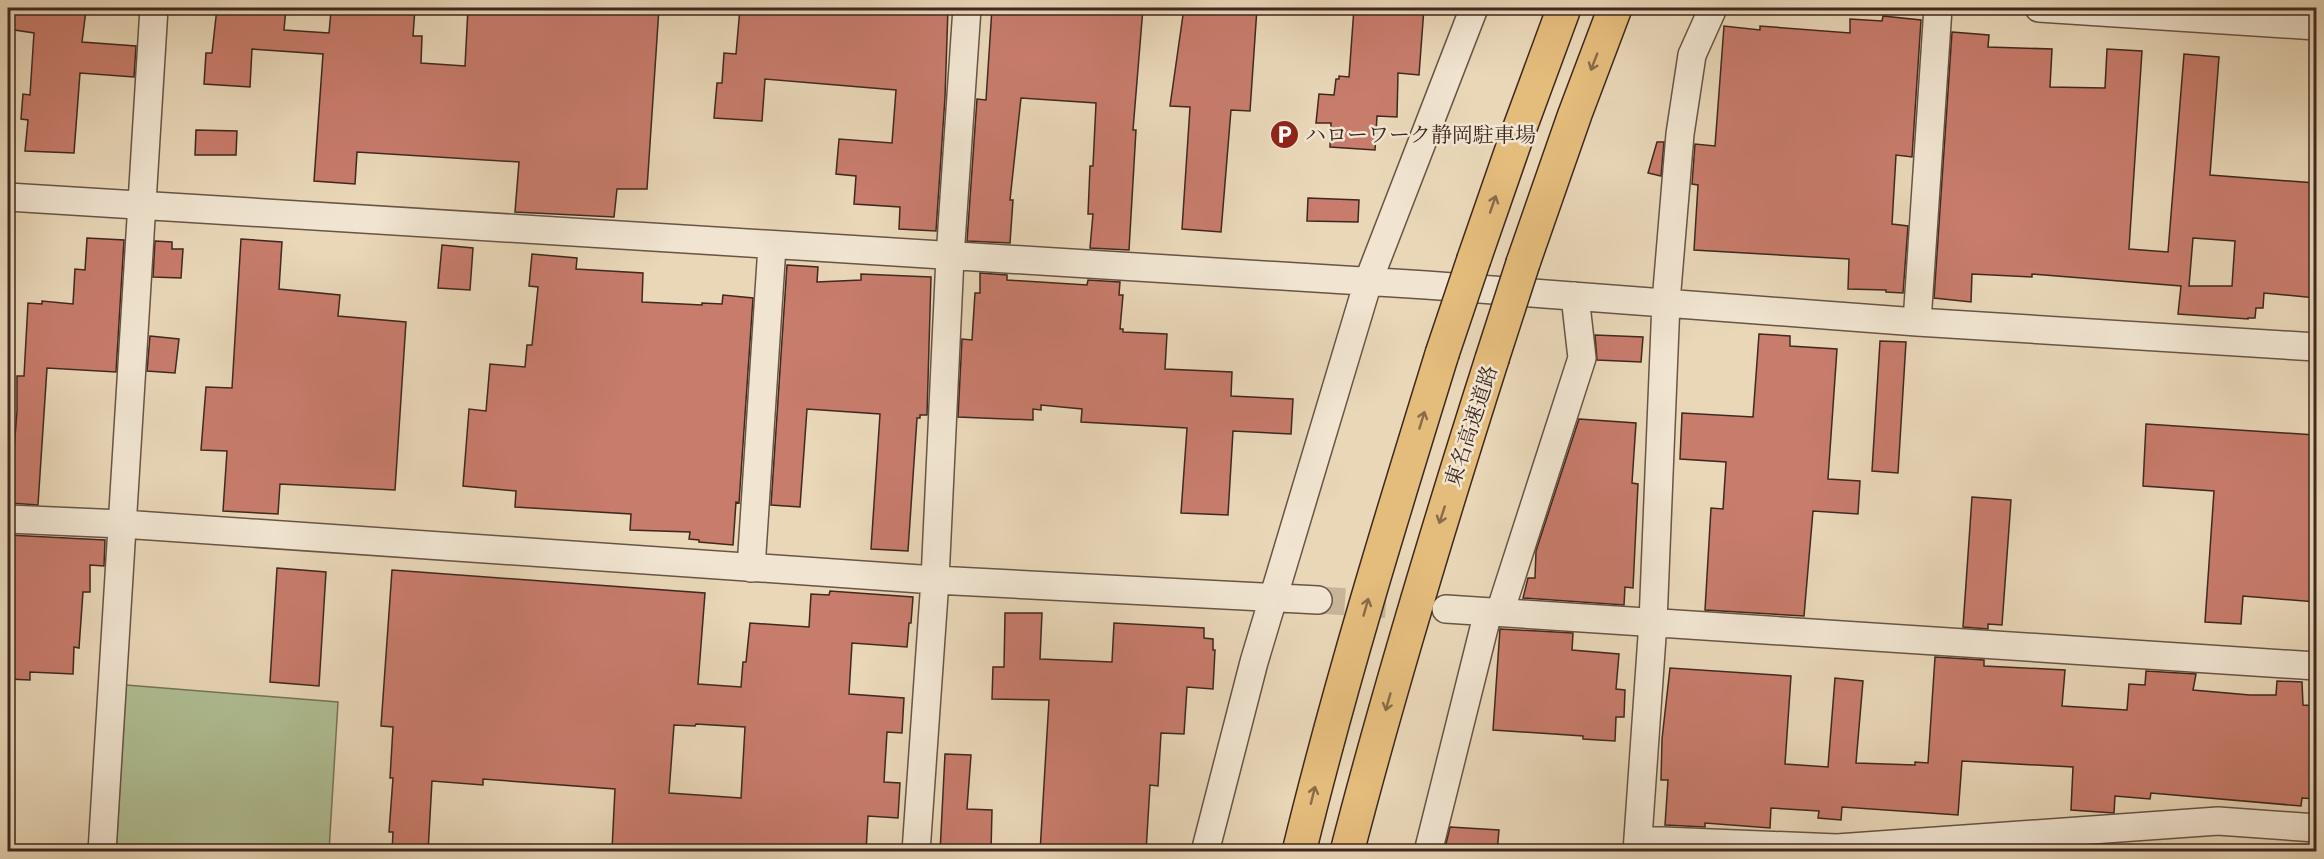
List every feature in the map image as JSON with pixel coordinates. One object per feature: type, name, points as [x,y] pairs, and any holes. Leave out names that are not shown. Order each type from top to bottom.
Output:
[{"type":"highway","points":[[1299,852],[1326,744],[1442,354],[1515,141],[1564,8]]},
{"type":"highway","name":"東名高速道路","points":[[1347,852],[1437,530],[1523,262],[1615,8]]},
{"type":"street","points":[[102,852],[154,8]]},
{"type":"street","points":[[916,852],[935,580],[950,257],[966,8]]},
{"type":"street","points":[[1205,852],[1251,673],[1368,282],[1474,8]]},
{"type":"street","points":[[1713,8],[1692,55],[1680,134],[1666,302],[1653,622],[1637,846],[1837,848],[2218,821],[2316,828]]},
{"type":"street","points":[[1917,322],[1938,8]]},
{"type":"street","points":[[2038,8],[2316,26]]},
{"type":"street","points":[[8,197],[1368,282],[1917,322],[2316,347]]},
{"type":"street","points":[[751,568],[772,246]]},
{"type":"street","points":[[1428,852],[1494,612],[1582,358],[1575,296]]},
{"type":"street","points":[[8,519],[122,524],[935,580],[1318,600]]},
{"type":"street","points":[[1446,609],[2316,666]]},
{"type":"green space","points":[[126,685],[338,702],[329,851],[116,851]]},
{"type":"building","points":[[8,8],[57,12],[57,8],[86,10],[82,42],[136,46],[134,77],[80,73],[74,153],[25,151],[28,120],[21,119],[23,94],[30,95],[34,33],[8,29]]},
{"type":"building","points":[[217,8],[286,8],[284,30],[329,33],[331,11],[347,12],[348,8],[415,8],[413,36],[422,36],[421,63],[465,66],[468,8],[659,8],[647,189],[617,189],[614,217],[515,212],[519,162],[357,152],[355,184],[314,181],[323,54],[252,49],[250,87],[204,84],[206,53],[212,53]]},
{"type":"building","points":[[740,8],[948,8],[936,231],[899,229],[900,207],[854,204],[856,176],[836,174],[839,139],[892,143],[896,90],[765,79],[762,121],[714,118],[717,83],[722,83],[724,53],[736,54]]},
{"type":"building","points":[[992,8],[1053,8],[1108,13],[1109,8],[1143,8],[1133,130],[1136,130],[1129,250],[1090,248],[1093,214],[1088,214],[1096,103],[1021,98],[1010,200],[1013,200],[1010,243],[967,241],[977,99],[986,100]]},
{"type":"building","points":[[1184,8],[1257,8],[1250,111],[1231,110],[1221,232],[1182,229],[1190,107],[1170,106]]},
{"type":"building","points":[[1354,8],[1424,8],[1419,75],[1398,73],[1397,117],[1377,116],[1375,150],[1330,147],[1331,123],[1316,123],[1319,94],[1334,95],[1336,79],[1339,79],[1339,76],[1349,77]]},
{"type":"building","points":[[1883,16],[1921,20],[1912,157],[1896,155],[1892,224],[1908,226],[1903,293],[1848,289],[1849,259],[1694,250],[1698,185],[1692,184],[1695,144],[1715,146],[1724,26],[1760,30],[1760,26],[1850,33],[1850,19],[1882,21]]},
{"type":"building","points":[[1952,32],[1989,35],[1988,47],[2052,49],[2050,87],[2105,88],[2107,49],[2142,51],[2129,249],[2168,252],[2184,54],[2219,57],[2210,175],[2316,183],[2316,298],[2264,293],[2263,308],[2256,308],[2255,318],[2178,314],[2181,286],[2032,274],[2032,277],[1972,274],[1971,302],[1934,298]],"holes":[[[2193,238],[2235,241],[2232,286],[2189,286]]]},
{"type":"building","points":[[196,130],[237,131],[236,155],[195,155]]},
{"type":"building","points":[[1657,142],[1664,142],[1661,176],[1648,173]]},
{"type":"building","points":[[1308,198],[1359,200],[1358,222],[1307,221]]},
{"type":"building","points":[[87,238],[124,240],[116,372],[47,368],[38,505],[10,503],[17,411],[17,376],[24,376],[28,303],[42,304],[42,301],[73,304],[75,269],[85,270]]},
{"type":"building","points":[[241,239],[282,242],[279,289],[340,295],[338,316],[406,322],[395,490],[280,484],[278,514],[223,511],[227,451],[201,450],[206,387],[232,388]]},
{"type":"building","points":[[155,241],[172,242],[172,249],[183,249],[181,278],[153,277]]},
{"type":"building","points":[[442,245],[473,248],[470,290],[438,288]]},
{"type":"building","points":[[532,254],[577,258],[576,269],[643,273],[642,302],[702,305],[702,303],[722,304],[723,295],[753,298],[739,503],[736,502],[733,545],[689,539],[690,532],[630,530],[631,514],[515,507],[516,491],[463,486],[469,409],[486,411],[490,364],[525,367],[527,345],[532,345],[538,287],[529,286]]},
{"type":"building","points":[[787,265],[818,267],[817,282],[861,280],[861,274],[931,277],[927,415],[920,415],[920,418],[917,418],[908,551],[871,549],[880,414],[807,409],[800,507],[771,505]]},
{"type":"building","points":[[980,273],[1007,275],[1007,280],[1087,285],[1088,280],[1120,282],[1119,295],[1123,295],[1120,329],[1123,329],[1123,332],[1167,334],[1165,369],[1232,372],[1231,396],[1293,399],[1291,434],[1233,431],[1228,515],[1181,513],[1187,428],[1081,422],[1082,409],[1041,405],[1041,410],[1033,409],[1033,420],[958,417],[962,339],[972,340],[975,293],[980,293]]},
{"type":"building","points":[[1759,334],[1790,336],[1790,346],[1837,349],[1828,479],[1860,481],[1858,514],[1813,511],[1804,616],[1705,610],[1711,508],[1723,509],[1726,462],[1680,459],[1682,413],[1753,417]]},
{"type":"building","points":[[1595,335],[1643,337],[1641,362],[1597,360]]},
{"type":"building","points":[[150,336],[179,339],[175,373],[147,371]]},
{"type":"building","points":[[1880,341],[1906,342],[1898,473],[1872,471]]},
{"type":"building","points":[[1579,419],[1636,423],[1632,483],[1638,484],[1633,588],[1625,587],[1624,605],[1523,598],[1528,578],[1535,578],[1536,551]]},
{"type":"building","points":[[2146,424],[2315,435],[2311,510],[2316,510],[2316,602],[2243,596],[2241,624],[2205,622],[2214,491],[2143,486]]},
{"type":"building","points":[[1972,497],[2011,500],[2002,625],[1988,624],[1988,629],[1963,627]]},
{"type":"building","points":[[8,535],[105,540],[104,566],[90,565],[90,592],[83,592],[79,648],[74,647],[73,674],[30,672],[30,680],[8,679]]},
{"type":"building","points":[[277,568],[326,572],[319,686],[270,682]]},
{"type":"building","points":[[392,570],[705,593],[698,684],[741,687],[750,623],[809,627],[811,594],[829,595],[830,591],[913,597],[907,647],[852,643],[849,694],[904,698],[902,733],[887,732],[884,782],[900,783],[898,818],[868,816],[866,852],[612,850],[615,789],[483,779],[483,785],[432,781],[428,852],[392,852],[393,832],[389,832],[393,778],[390,778],[393,727],[381,726]],"holes":[[[674,725],[745,727],[741,798],[669,793]]]},
{"type":"building","points":[[1005,613],[1042,613],[1040,659],[1112,662],[1114,623],[1204,628],[1204,638],[1213,639],[1213,650],[1215,650],[1213,689],[1187,687],[1184,734],[1161,733],[1158,786],[1150,785],[1146,852],[1040,852],[1049,700],[992,699],[993,667],[1004,667]]},
{"type":"building","points":[[1500,629],[1573,633],[1572,650],[1619,654],[1616,689],[1625,690],[1624,717],[1616,717],[1615,741],[1583,739],[1583,736],[1493,730]]},
{"type":"building","points":[[1935,657],[1984,660],[1984,666],[2065,670],[2062,706],[2127,710],[2129,684],[2145,685],[2146,671],[2196,674],[2193,690],[2250,695],[2276,695],[2277,681],[2302,682],[2303,705],[2316,706],[2316,799],[2302,798],[2301,806],[2151,793],[2150,799],[2115,796],[2114,813],[2071,810],[2073,767],[1962,761],[1958,815],[1842,807],[1841,820],[1818,818],[1819,811],[1771,808],[1770,828],[1705,823],[1705,827],[1665,825],[1668,780],[1661,780],[1662,739],[1670,668],[1791,676],[1785,764],[1828,767],[1835,678],[1863,681],[1856,763],[1915,765],[1915,762],[1928,763]]},
{"type":"building","points":[[945,754],[971,755],[967,809],[992,810],[991,852],[940,852]]},
{"type":"building","points":[[1450,827],[1499,830],[1497,852],[1444,852]]},
{"type":"tunnel","points":[[1318,600],[1436,608]]},
{"type":"place","name":"ハローワーク静岡駐車場","points":[[1284,135]]}]
